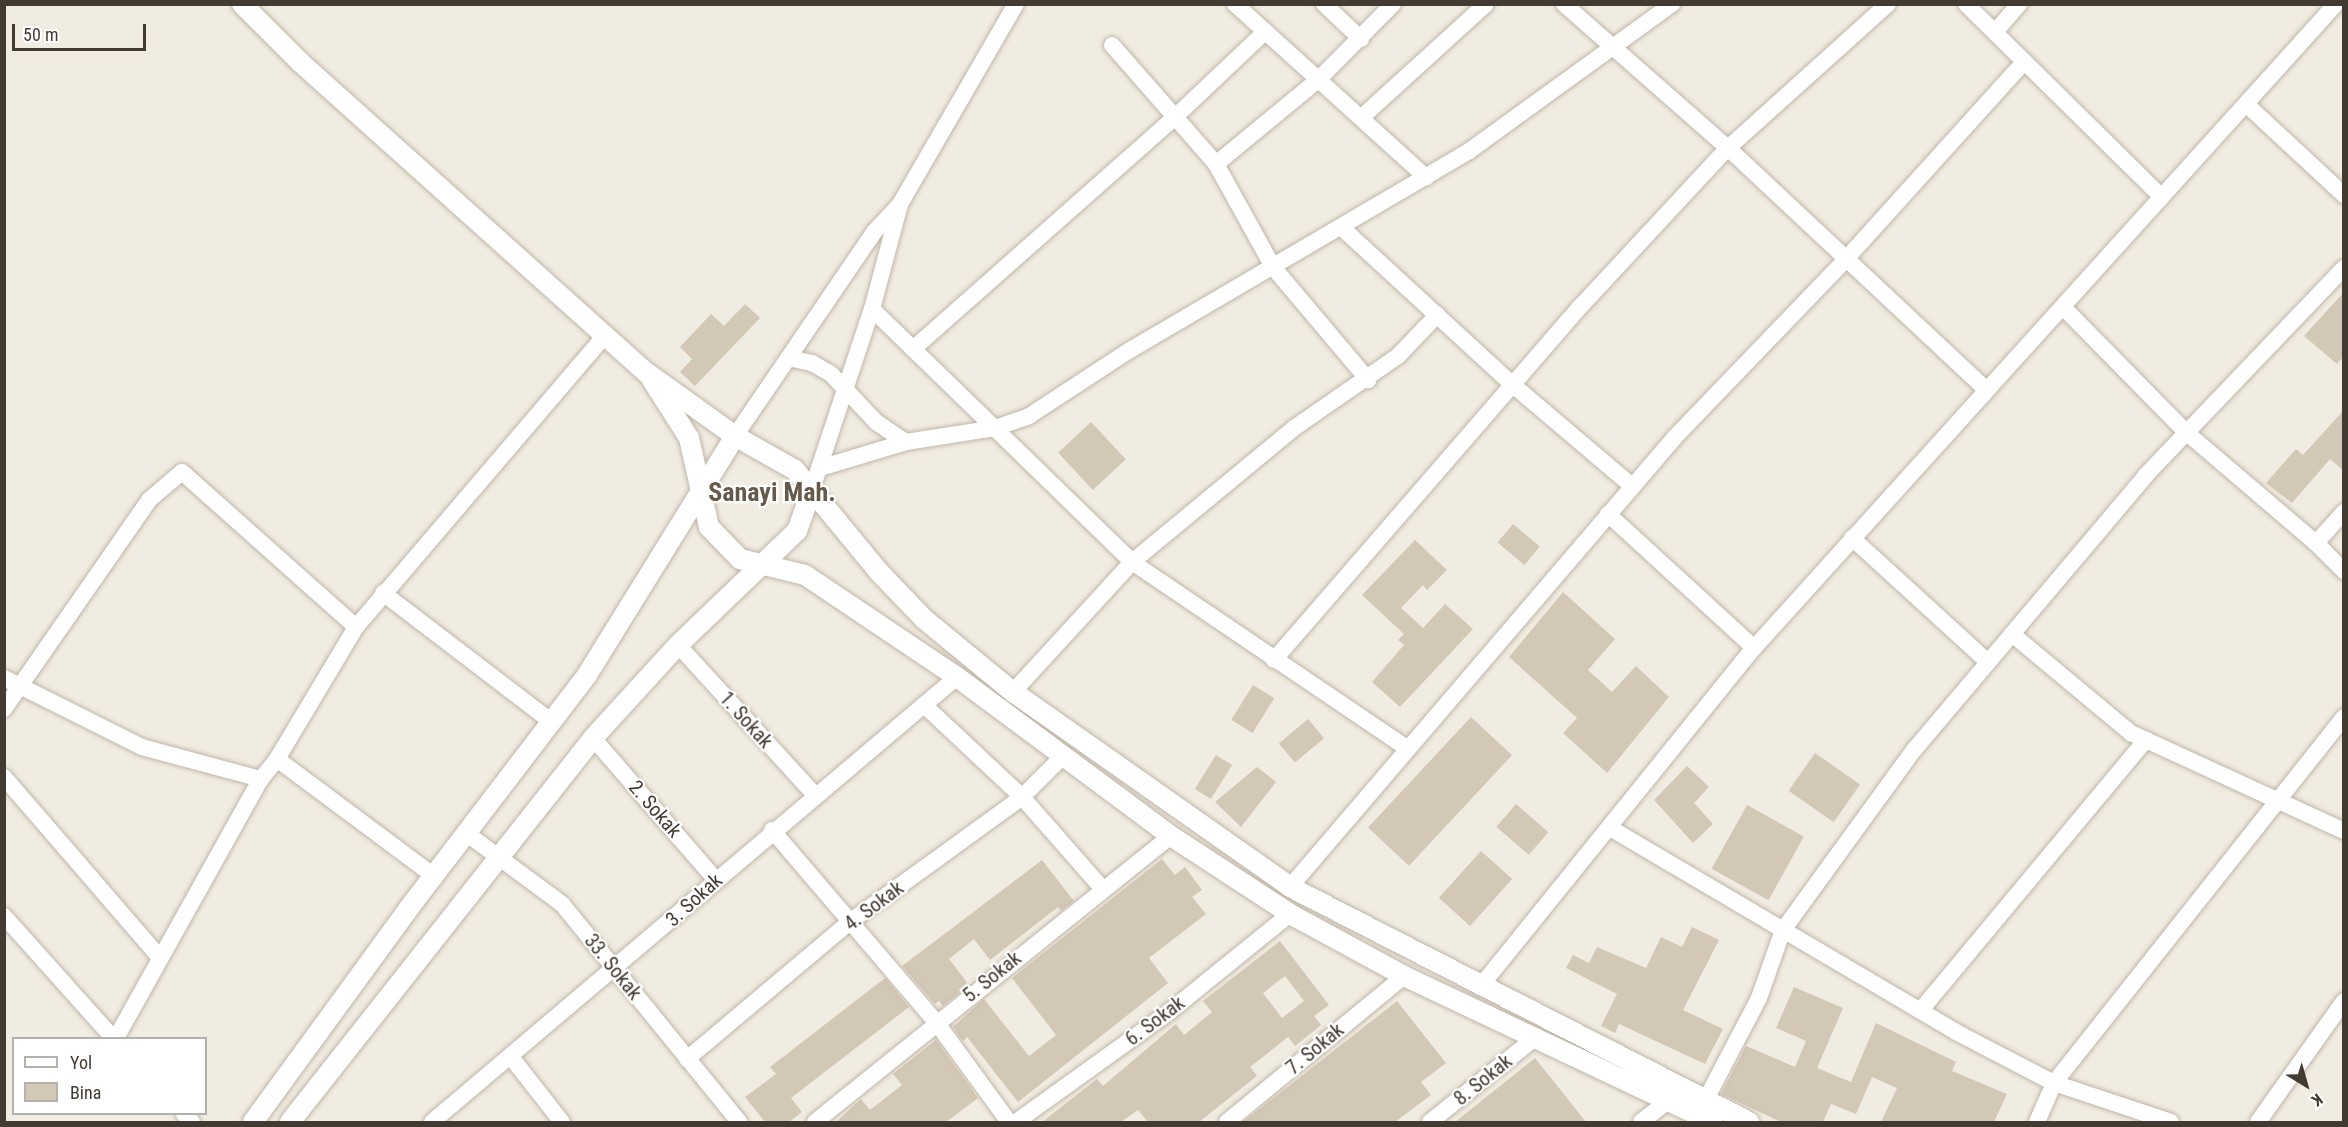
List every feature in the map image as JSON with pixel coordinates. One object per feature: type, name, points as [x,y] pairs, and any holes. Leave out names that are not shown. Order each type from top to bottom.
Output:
[{"type":"street","points":[[242,4],[647,373],[735,436],[782,460],[924,619],[1013,692],[1290,887],[1480,987],[1749,1122]]},
{"type":"street","points":[[253,1122],[622,626],[700,491],[735,436],[875,231],[900,204],[1016,4]]},
{"type":"street","points":[[1236,4],[1319,80],[1363,116],[1426,177]]},
{"type":"street","points":[[1324,4],[1361,39]]},
{"type":"street","points":[[1216,164],[1319,80],[1393,4]]},
{"type":"street","points":[[1363,116],[1486,4]]},
{"type":"street","points":[[1564,4],[1728,148],[1987,390]]},
{"type":"street","points":[[820,468],[906,442],[995,428],[1057,400],[1130,350],[1469,151],[1672,4]]},
{"type":"street","points":[[1274,660],[1513,385],[1728,148],[1888,4]]},
{"type":"street","points":[[1966,4],[2162,197]]},
{"type":"street","points":[[1995,32],[2019,4]]},
{"type":"street","points":[[1480,987],[1754,648],[2336,4]]},
{"type":"street","points":[[913,349],[1175,117],[1265,32]]},
{"type":"street","points":[[1112,45],[1216,164],[1273,267],[1368,380]]},
{"type":"street","points":[[1290,887],[1632,486],[1846,259],[2025,62]]},
{"type":"street","points":[[2246,104],[2343,195]]},
{"type":"street","points":[[290,1122],[497,856],[593,738],[678,645],[796,531],[820,468],[872,309],[900,204]]},
{"type":"street","points":[[1341,227],[1513,385],[1632,486]]},
{"type":"street","points":[[1705,1101],[1759,998],[1783,930],[1914,750],[2187,433],[2343,268]]},
{"type":"street","points":[[2063,307],[2187,433],[2316,543],[2343,571]]},
{"type":"street","points":[[872,309],[1132,562],[1407,748]]},
{"type":"street","points":[[1013,692],[1132,562],[1294,428],[1368,380],[1437,315]]},
{"type":"street","points":[[115,1037],[261,779],[277,759],[356,627],[605,336]]},
{"type":"street","points":[[788,358],[823,369],[846,389],[876,422],[906,442]]},
{"type":"street","points":[[647,373],[689,438],[710,527],[722,544],[740,559],[764,562],[805,575],[957,677],[1171,836],[1290,914],[1404,976],[1713,1122]]},
{"type":"street","points":[[4,709],[149,500],[182,472],[356,627]]},
{"type":"street","points":[[2316,543],[2343,512]]},
{"type":"street","points":[[1608,514],[1754,648]]},
{"type":"street","points":[[1852,538],[1988,662]]},
{"type":"street","points":[[383,593],[552,722]]},
{"type":"street","points":[[2012,634],[2132,733],[2343,831]]},
{"type":"street","name":"1. Sokak","points":[[678,645],[815,795]]},
{"type":"street","name":"3. Sokak","points":[[432,1122],[615,970],[772,830],[957,677]]},
{"type":"street","points":[[4,678],[21,684],[142,747],[261,779]]},
{"type":"street","points":[[924,705],[1022,797],[1102,888]]},
{"type":"street","points":[[2037,1122],[2054,1083],[2343,717]]},
{"type":"street","name":"2. Sokak","points":[[593,738],[716,880]]},
{"type":"street","points":[[1920,1011],[2146,740]]},
{"type":"street","name":"4. Sokak","points":[[687,1059],[851,921],[1022,797],[1063,756]]},
{"type":"street","points":[[277,759],[434,876]]},
{"type":"street","points":[[4,777],[160,958]]},
{"type":"street","points":[[1610,828],[1920,1011],[2054,1083],[2171,1122]]},
{"type":"street","points":[[772,830],[936,1022],[1009,1122]]},
{"type":"street","name":"33. Sokak","points":[[466,833],[562,904],[738,1122]]},
{"type":"street","name":"5. Sokak","points":[[815,1122],[1102,888],[1171,836]]},
{"type":"street","name":"6. Sokak","points":[[1016,1122],[1169,1012],[1290,914]]},
{"type":"street","points":[[4,916],[113,1037]]},
{"type":"street","name":"7. Sokak","points":[[1227,1122],[1404,976]]},
{"type":"street","points":[[2258,1122],[2343,1001]]},
{"type":"street","name":"8. Sokak","points":[[1430,1122],[1535,1038]]},
{"type":"street","points":[[511,1057],[562,1122]]},
{"type":"street","points":[[1641,1122],[1669,1100]]},
{"type":"building","points":[[2343,293],[2343,357],[2337,364],[2304,336]]},
{"type":"building","points":[[745,304],[760,318],[695,386],[680,372],[692,359],[680,347],[711,314],[724,326]]},
{"type":"building","points":[[2343,411],[2343,470],[2330,459],[2292,503],[2266,483],[2296,449],[2303,455]]},
{"type":"building","points":[[1091,422],[1126,459],[1093,490],[1058,453]]},
{"type":"building","points":[[1513,524],[1540,546],[1524,565],[1498,542]]},
{"type":"building","points":[[1415,540],[1447,570],[1427,590],[1423,585],[1401,608],[1423,628],[1445,604],[1473,629],[1400,707],[1372,682],[1404,645],[1398,640],[1404,634],[1362,595]]},
{"type":"building","points":[[1563,592],[1615,639],[1588,670],[1612,692],[1636,666],[1669,697],[1607,773],[1563,733],[1577,718],[1509,657]]},
{"type":"building","points":[[1253,685],[1274,698],[1252,733],[1231,720]]},
{"type":"building","points":[[1471,717],[1512,755],[1409,866],[1368,827]]},
{"type":"building","points":[[1308,719],[1324,738],[1295,763],[1279,743]]},
{"type":"building","points":[[1815,753],[1860,785],[1834,822],[1789,791]]},
{"type":"building","points":[[1216,755],[1232,765],[1211,799],[1195,789]]},
{"type":"building","points":[[1687,766],[1709,787],[1694,803],[1713,824],[1693,843],[1654,800]]},
{"type":"building","points":[[1257,767],[1276,782],[1241,827],[1215,802]]},
{"type":"building","points":[[1516,804],[1548,832],[1529,855],[1496,827]]},
{"type":"building","points":[[1747,805],[1804,837],[1768,900],[1712,869]]},
{"type":"building","points":[[1481,851],[1512,879],[1470,926],[1439,898]]},
{"type":"building","points":[[1162,859],[1175,875],[1185,867],[1202,890],[1192,897],[1206,914],[1149,958],[1168,983],[1018,1102],[967,1037],[963,1041],[953,1027],[984,999],[1029,1056],[1056,1035],[1012,978]]},
{"type":"building","points":[[1042,860],[1074,901],[1061,911],[1058,907],[990,960],[974,939],[949,959],[969,985],[943,1006],[939,1001],[935,1004],[902,966]]},
{"type":"building","points":[[1692,927],[1719,940],[1683,1010],[1723,1029],[1705,1064],[1619,1024],[1615,1033],[1601,1026],[1617,994],[1566,968],[1573,955],[1589,963],[1597,947],[1646,968],[1661,937],[1682,947]]},
{"type":"building","points":[[1280,941],[1329,1005],[1314,1016],[1321,1025],[1295,1046],[1288,1037],[1250,1067],[1257,1076],[1199,1122],[1148,1122],[1138,1110],[1121,1122],[1042,1122],[1097,1079],[1103,1086],[1176,1024],[1184,1035],[1212,1012],[1203,1001]],"holes":[[[1285,976],[1304,1001],[1282,1018],[1263,993]]]},
{"type":"building","points":[[885,978],[909,1007],[791,1098],[802,1112],[789,1122],[765,1122],[745,1097],[776,1074],[770,1067]]},
{"type":"building","points":[[1794,987],[1843,1008],[1817,1068],[1851,1082],[1876,1023],[1956,1062],[1952,1071],[2007,1094],[1994,1122],[1881,1122],[1897,1088],[1872,1077],[1856,1114],[1831,1104],[1823,1122],[1781,1122],[1721,1094],[1746,1046],[1795,1067],[1806,1041],[1776,1028]]},
{"type":"building","points":[[1397,1001],[1446,1063],[1421,1082],[1431,1095],[1395,1122],[1243,1122]]},
{"type":"building","points":[[936,1040],[978,1098],[946,1122],[836,1122],[861,1099],[870,1110],[902,1085],[893,1074]]},
{"type":"building","points":[[1535,1058],[1586,1122],[1455,1122]]},
{"type":"district","name":"Sanayi Mah.","points":[[772,493]]}]
